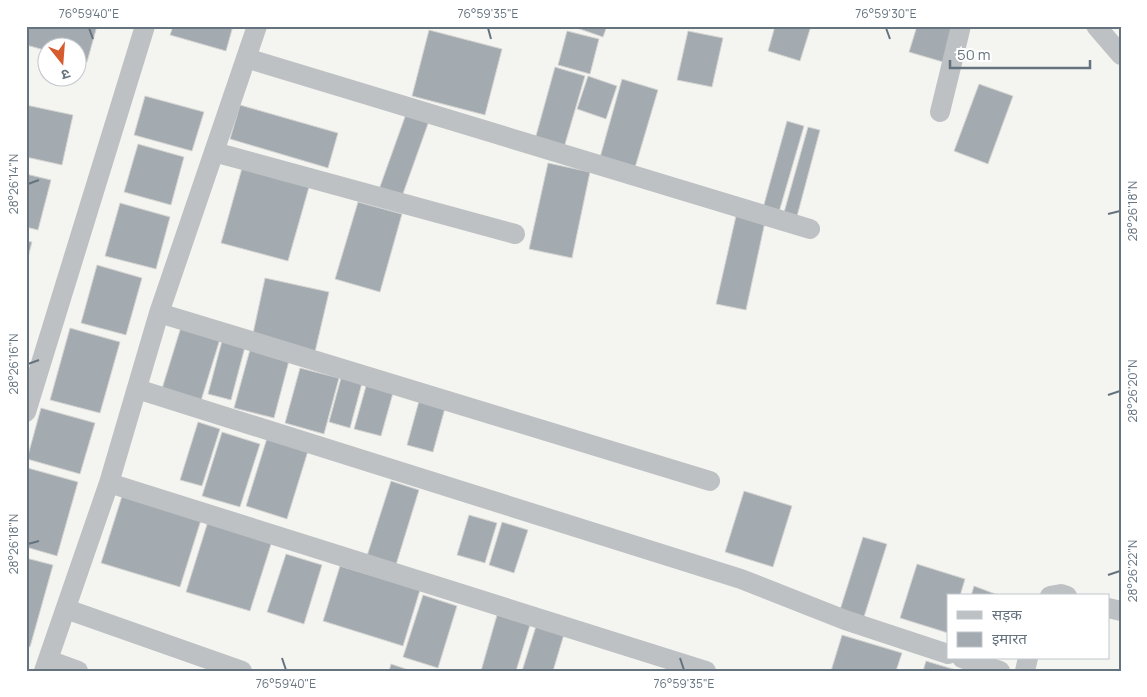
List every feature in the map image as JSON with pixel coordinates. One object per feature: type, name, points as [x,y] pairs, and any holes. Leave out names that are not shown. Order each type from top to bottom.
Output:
[{"type":"street","points":[[26,412],[30,387],[145,26]]},
{"type":"street","points":[[78,671],[46,665],[108,483],[159,313],[258,26]]},
{"type":"street","points":[[940,112],[961,26]]},
{"type":"street","points":[[1096,26],[1121,55]]},
{"type":"street","points":[[246,58],[810,229]]},
{"type":"street","points":[[214,152],[515,234]]},
{"type":"street","points":[[159,313],[710,481]]},
{"type":"street","points":[[137,389],[742,579],[845,620],[947,654]]},
{"type":"street","points":[[108,483],[706,671]]},
{"type":"street","points":[[66,609],[242,671]]},
{"type":"street","points":[[968,660],[1000,671]]},
{"type":"building","points":[[26,26],[97,26],[88,58],[88,38],[38,38],[38,48],[26,45]]},
{"type":"building","points":[[173,26],[233,26],[226,51],[170,35]]},
{"type":"building","points":[[571,26],[607,26],[603,37]]},
{"type":"building","points":[[775,26],[811,26],[800,61],[768,51]]},
{"type":"building","points":[[917,26],[954,26],[943,62],[909,52]]},
{"type":"building","points":[[429,30],[502,49],[485,115],[412,96]]},
{"type":"building","points":[[567,31],[599,39],[590,74],[558,65]]},
{"type":"building","points":[[688,31],[723,38],[712,87],[677,80]]},
{"type":"building","points":[[555,67],[585,76],[563,151],[534,143]]},
{"type":"building","points":[[588,76],[617,86],[606,119],[577,109]]},
{"type":"building","points":[[622,79],[658,90],[634,171],[599,161]]},
{"type":"building","points":[[979,84],[1013,96],[988,164],[954,151]]},
{"type":"building","points":[[145,96],[204,112],[192,151],[134,135]]},
{"type":"building","points":[[26,105],[73,115],[62,165],[26,157]]},
{"type":"building","points":[[240,105],[338,133],[328,168],[230,139]]},
{"type":"building","points":[[406,114],[429,121],[400,202],[377,195]]},
{"type":"building","points":[[787,121],[804,126],[779,212],[763,208]]},
{"type":"building","points":[[808,127],[820,130],[796,220],[783,216]]},
{"type":"building","points":[[138,144],[184,157],[171,205],[124,192]]},
{"type":"building","points":[[548,163],[590,172],[572,258],[529,249]]},
{"type":"building","points":[[242,168],[309,187],[288,261],[221,243]]},
{"type":"building","points":[[26,174],[51,180],[38,230],[26,227]]},
{"type":"building","points":[[358,202],[402,214],[380,292],[335,279]]},
{"type":"building","points":[[120,203],[170,217],[156,269],[105,256]]},
{"type":"building","points":[[736,216],[765,222],[746,310],[716,304]]},
{"type":"building","points":[[26,241],[32,242],[26,265]]},
{"type":"building","points":[[97,265],[142,278],[126,335],[81,323]]},
{"type":"building","points":[[265,278],[329,292],[315,352],[252,338]]},
{"type":"building","points":[[181,327],[220,339],[200,404],[161,392]]},
{"type":"building","points":[[70,328],[120,342],[100,413],[50,400]]},
{"type":"building","points":[[223,337],[246,343],[231,400],[208,394]]},
{"type":"building","points":[[251,346],[290,357],[274,418],[234,408]]},
{"type":"building","points":[[300,368],[339,378],[324,434],[285,423]]},
{"type":"building","points":[[341,378],[362,383],[350,428],[329,422]]},
{"type":"building","points":[[366,386],[393,393],[381,436],[354,429]]},
{"type":"building","points":[[419,401],[445,408],[433,452],[407,445]]},
{"type":"building","points":[[41,408],[95,423],[80,474],[27,459]]},
{"type":"building","points":[[198,422],[220,429],[202,486],[180,480]]},
{"type":"building","points":[[222,432],[260,444],[240,507],[202,496]]},
{"type":"building","points":[[267,438],[308,451],[287,519],[246,506]]},
{"type":"building","points":[[28,468],[78,482],[57,556],[26,547]]},
{"type":"building","points":[[391,481],[419,490],[395,568],[366,559]]},
{"type":"building","points":[[744,491],[792,506],[773,567],[725,552]]},
{"type":"building","points":[[122,496],[201,520],[180,587],[101,563]]},
{"type":"building","points":[[469,515],[497,523],[485,563],[457,555]]},
{"type":"building","points":[[209,518],[273,538],[250,611],[186,592]]},
{"type":"building","points":[[502,522],[528,530],[514,573],[489,565]]},
{"type":"building","points":[[863,537],[887,544],[863,620],[839,613]]},
{"type":"building","points":[[286,554],[322,565],[304,624],[267,612]]},
{"type":"building","points":[[26,558],[53,565],[30,647],[26,646]]},
{"type":"building","points":[[917,564],[965,579],[961,594],[947,594],[947,633],[900,618]]},
{"type":"building","points":[[340,566],[420,590],[403,646],[323,621]]},
{"type":"building","points":[[974,586],[995,594],[972,594]]},
{"type":"building","points":[[423,595],[457,606],[438,668],[403,657]]},
{"type":"building","points":[[497,615],[530,625],[516,671],[481,671]]},
{"type":"building","points":[[537,623],[565,631],[553,671],[522,671]]},
{"type":"building","points":[[842,635],[902,653],[896,671],[831,671]]},
{"type":"building","points":[[926,661],[956,670],[923,671]]},
{"type":"building","points":[[391,664],[412,671],[389,671]]}]
